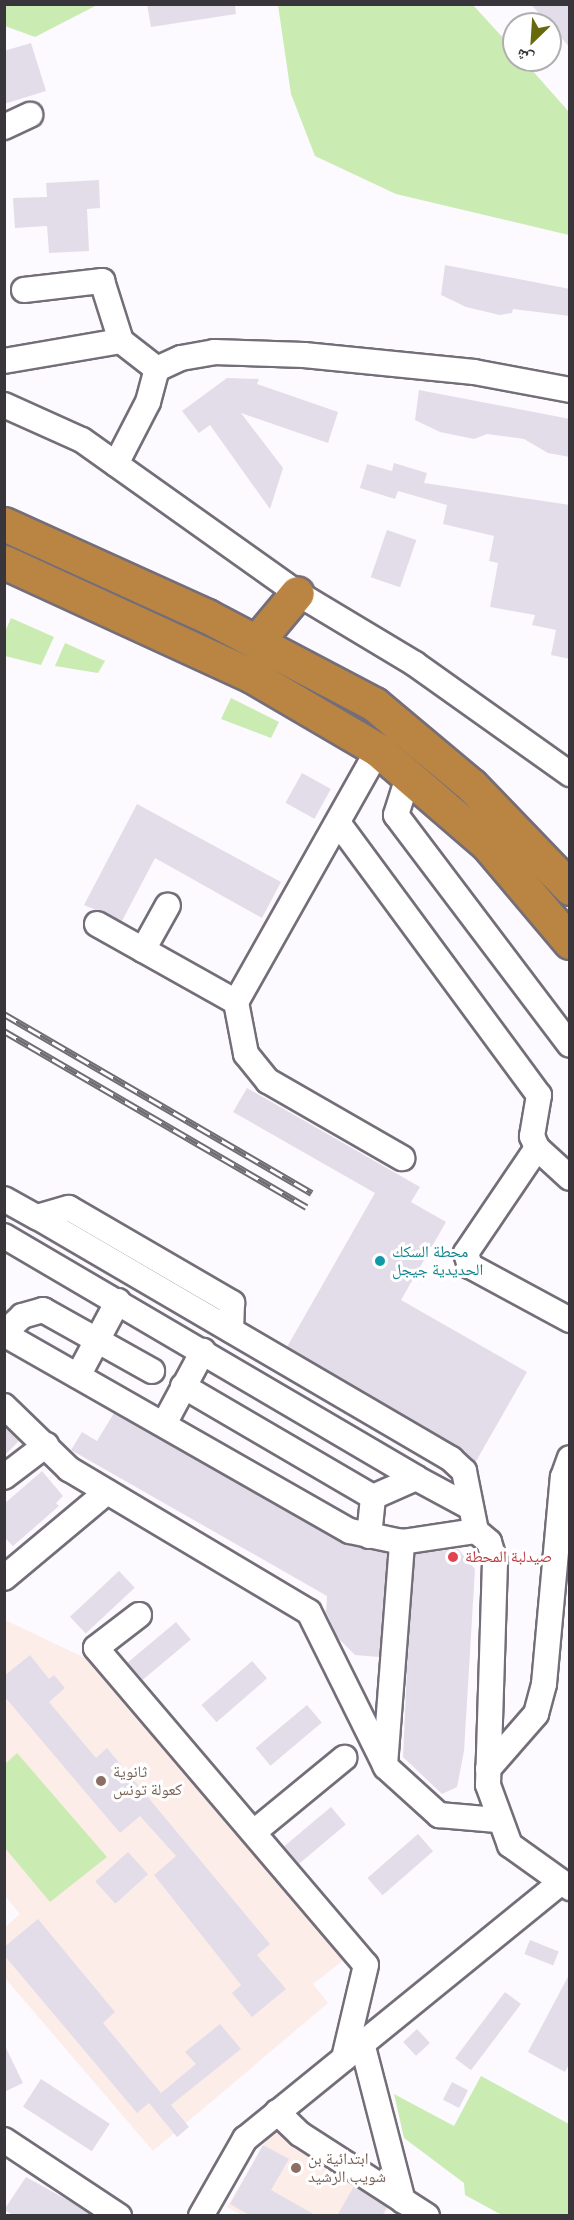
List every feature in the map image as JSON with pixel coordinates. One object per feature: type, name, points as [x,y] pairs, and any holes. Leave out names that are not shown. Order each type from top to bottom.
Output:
[{"type":"highway","points":[[4,524],[257,641],[389,715],[471,785],[570,888]]},
{"type":"highway","points":[[4,562],[252,676],[378,750],[409,774],[488,845],[570,942]]},
{"type":"highway","points":[[257,641],[297,593]]},
{"type":"street","points":[[4,127],[30,115]]},
{"type":"street","points":[[24,290],[102,281],[121,341],[157,369]]},
{"type":"street","points":[[4,361],[121,341]]},
{"type":"street","points":[[157,369],[192,356],[259,351],[474,372],[570,390]]},
{"type":"street","points":[[116,464],[148,402],[157,369]]},
{"type":"street","points":[[4,405],[82,440],[297,593],[415,664],[570,774]]},
{"type":"street","points":[[378,750],[339,824],[236,1002],[246,1054],[268,1081],[402,1158]]},
{"type":"street","points":[[409,774],[396,815],[570,1045]]},
{"type":"street","points":[[339,824],[539,1095],[532,1136],[537,1148],[570,1178]]},
{"type":"street","points":[[143,950],[168,905]]},
{"type":"street","points":[[97,924],[236,1002]]},
{"type":"street","points":[[537,1148],[466,1253],[471,1266],[570,1320]]},
{"type":"street","points":[[4,1199],[37,1216],[69,1208],[232,1303],[238,1334],[228,1366]]},
{"type":"street","points":[[4,1236],[416,1478],[468,1506]]},
{"type":"street","points":[[78,1376],[118,1301]]},
{"type":"street","points":[[152,1371],[39,1310],[22,1316],[4,1333],[350,1531],[402,1542],[476,1531]]},
{"type":"street","points":[[201,2216],[245,2139],[353,2051],[565,1886],[521,1857],[497,1820],[488,1769],[496,1744],[495,1562],[489,1542],[476,1531],[468,1506],[464,1471],[451,1459],[238,1334]]},
{"type":"street","points":[[164,1424],[203,1351]]},
{"type":"street","points":[[183,1386],[374,1497]]},
{"type":"street","points":[[4,1406],[69,1469],[309,1612],[385,1765],[439,1815],[497,1820]]},
{"type":"street","points":[[4,1477],[46,1445]]},
{"type":"street","points":[[496,1744],[536,1714],[544,1684],[563,1552],[569,1460]]},
{"type":"street","points":[[374,1497],[416,1478]]},
{"type":"street","points":[[4,1578],[107,1492]]},
{"type":"street","points":[[369,1536],[374,1497]]},
{"type":"street","points":[[385,1765],[402,1542]]},
{"type":"street","points":[[139,1614],[96,1648],[366,1965],[353,2051],[403,2201]]},
{"type":"street","points":[[254,1832],[344,1758]]},
{"type":"street","points":[[277,2112],[300,2134],[427,2216]]},
{"type":"street","points":[[4,2140],[119,2216]]},
{"type":"shaded area","name":"ثانوية كعولة تونس","points":[[5,1620],[102,1666],[346,1958],[313,1984],[328,2003],[153,2151],[5,1978],[4,1928],[20,1914],[5,1896]]},
{"type":"shaded area","name":"ابتدائية بن شويب الرشيد","points":[[283,2130],[393,2202],[383,2216],[242,2215],[227,2207],[270,2135]]},
{"type":"green space","points":[[5,4],[97,5],[35,37],[5,26]]},
{"type":"green space","points":[[278,5],[473,5],[502,37],[502,72],[534,72],[569,112],[569,235],[396,194],[315,156],[291,94]]},
{"type":"green space","points":[[11,618],[54,637],[41,665],[5,656],[5,632]]},
{"type":"green space","points":[[65,643],[105,661],[98,673],[55,666]]},
{"type":"green space","points":[[231,698],[279,722],[271,738],[221,719]]},
{"type":"green space","points":[[17,1753],[107,1857],[50,1902],[5,1848],[5,1764]]},
{"type":"green space","points":[[481,2076],[569,2124],[569,2215],[502,2215],[465,2195],[464,2183],[404,2138],[394,2094],[454,2126]]},
{"type":"building","points":[[147,4],[235,4],[236,14],[151,27]]},
{"type":"building","points":[[530,4],[570,4],[570,48],[562,38],[562,12],[538,12]]},
{"type":"building","points":[[31,43],[46,91],[4,104],[4,51]]},
{"type":"building","points":[[99,180],[100,208],[87,209],[89,251],[49,253],[47,226],[15,228],[13,198],[47,197],[46,183]]},
{"type":"building","points":[[445,265],[570,289],[570,316],[513,309],[512,313],[500,315],[466,307],[441,295]]},
{"type":"building","points":[[227,378],[259,379],[257,384],[338,412],[328,443],[241,413],[283,468],[270,509],[210,425],[199,433],[182,411]]},
{"type":"building","points":[[419,390],[570,419],[570,457],[548,453],[524,439],[487,434],[474,439],[440,432],[415,420]]},
{"type":"building","points":[[394,463],[427,473],[424,483],[570,505],[570,659],[551,655],[556,630],[532,625],[535,615],[490,607],[498,563],[489,561],[494,536],[443,524],[447,505],[398,491],[395,499],[360,488],[367,464],[392,471]]},
{"type":"building","points":[[387,530],[416,540],[400,587],[371,577]]},
{"type":"building","points":[[302,773],[331,789],[314,819],[286,803]]},
{"type":"building","points":[[137,804],[281,882],[262,918],[155,858],[122,921],[84,905]]},
{"type":"building","name":"محطة السكك الحديدية جيجل","points":[[247,1088],[420,1187],[411,1202],[446,1222],[401,1300],[527,1372],[475,1463],[458,1447],[287,1347],[375,1193],[233,1112]]},
{"type":"building","points":[[114,1413],[343,1543],[387,1553],[379,1657],[355,1655],[338,1638],[326,1612],[327,1596],[71,1450],[82,1432],[97,1441]]},
{"type":"building","points":[[4,1426],[19,1441],[4,1456]]},
{"type":"building","points":[[42,1471],[63,1496],[56,1503],[59,1506],[13,1546],[4,1537],[4,1504]]},
{"type":"building","points":[[458,1549],[475,1569],[464,1751],[457,1787],[442,1794],[403,1757],[407,1668],[415,1554]]},
{"type":"building","points":[[119,1571],[135,1588],[86,1634],[70,1617]]},
{"type":"building","points":[[176,1622],[191,1640],[143,1680],[128,1662]]},
{"type":"building","points":[[30,1655],[49,1679],[54,1675],[65,1688],[49,1702],[96,1758],[107,1748],[270,1944],[257,1955],[286,1989],[252,2017],[232,1993],[241,1985],[154,1875],[176,1856],[140,1816],[120,1833],[4,1696],[4,1676]]},
{"type":"building","points":[[252,1661],[267,1678],[217,1722],[201,1705]]},
{"type":"building","points":[[307,1705],[322,1723],[270,1766],[256,1748]]},
{"type":"building","points":[[331,1807],[346,1825],[299,1864],[284,1846]]},
{"type":"building","points":[[418,1834],[433,1851],[383,1895],[367,1878]]},
{"type":"building","points":[[128,1852],[148,1874],[115,1904],[95,1881]]},
{"type":"building","points":[[38,1919],[115,2012],[103,2023],[161,2093],[196,2064],[185,2052],[220,2024],[241,2049],[171,2105],[189,2127],[177,2137],[149,2103],[137,2113],[4,1955],[4,1947]]},
{"type":"building","points":[[530,1940],[559,1952],[553,1966],[524,1954]]},
{"type":"building","points":[[570,1973],[570,2062],[565,2072],[528,2052]]},
{"type":"building","points":[[505,1992],[521,2004],[471,2070],[455,2058]]},
{"type":"building","points":[[417,2029],[430,2043],[416,2056],[403,2042]]},
{"type":"building","points":[[4,2044],[23,2083],[4,2092]]},
{"type":"building","points":[[41,2079],[110,2124],[92,2151],[23,2107]]},
{"type":"building","points":[[452,2082],[468,2090],[459,2108],[443,2100]]},
{"type":"building","points":[[263,2145],[289,2159],[271,2190],[317,2216],[251,2216],[230,2204]]},
{"type":"building","points":[[26,2177],[92,2216],[15,2216],[4,2210]]},
{"type":"building","points":[[354,2186],[387,2207],[382,2216],[337,2216]]},
{"type":"railway","points":[[4,1014],[312,1193]]},
{"type":"railway","points":[[4,1031],[306,1207]]},
{"type":"place","name":"محطة السكك الحديدية جيجل","points":[[380,1261]]},
{"type":"place","name":"صيدلبة المحطة","points":[[453,1557]]},
{"type":"place","name":"ثانوية كعولة تونس","points":[[101,1781]]},
{"type":"place","name":"ابتدائية بن شويب الرشيد","points":[[296,2168]]}]
